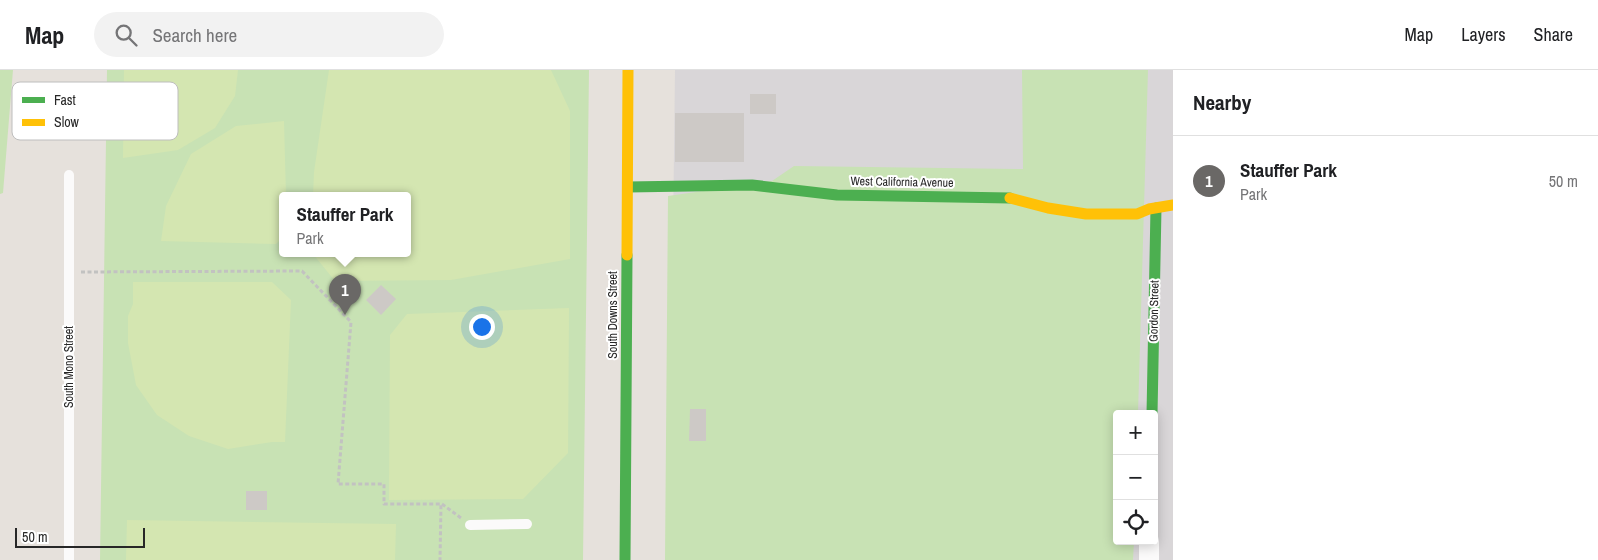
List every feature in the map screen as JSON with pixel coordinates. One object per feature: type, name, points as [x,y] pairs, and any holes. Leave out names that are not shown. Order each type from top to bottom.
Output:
[{"type":"street","name":"South Downs Street","points":[[626,560],[628,70]]},
{"type":"street","name":"West California Avenue","points":[[628,187],[752,185],[838,195],[1011,198],[1048,208],[1086,214],[1137,214],[1149,209],[1173,205]]},
{"type":"street","name":"Gordon Street","points":[[1152,410],[1156,208]]},
{"type":"street","points":[[1149,560],[1150,545]]},
{"type":"lane","name":"South Mono Street","points":[[69,175],[69,560]]},
{"type":"lane","points":[[470,525],[528,524]]},
{"type":"path","points":[[69,272],[302,271],[351,322],[338,484],[384,484],[384,504],[441,504],[470,525]]},
{"type":"path","points":[[440,560],[441,504]]},
{"type":"shaded area","points":[[675,70],[1173,70],[1173,560],[669,560]]},
{"type":"green space","points":[[0,70],[13,70],[3,193],[0,194]]},
{"type":"green space","points":[[107,70],[589,70],[583,560],[100,560],[106,140],[178,140],[178,82],[107,82]]},
{"type":"green space","points":[[124,70],[238,70],[235,96],[215,128],[178,150],[123,158],[123,140],[178,140],[178,82],[124,82]]},
{"type":"green space","points":[[329,70],[551,70],[570,111],[570,259],[451,280],[335,281],[315,257],[411,257],[411,192],[313,192],[314,172]]},
{"type":"green space","points":[[1022,70],[1148,70],[1138,410],[1113,410],[1113,545],[1134,545],[1133,560],[665,560],[668,196],[772,181],[794,166],[1023,169]]},
{"type":"green space","points":[[284,121],[286,192],[279,192],[279,241],[276,244],[161,241],[166,206],[191,154],[236,126]]},
{"type":"green space","points":[[133,282],[272,282],[291,300],[285,442],[272,442],[228,449],[189,436],[157,415],[136,385],[128,343],[128,316],[133,304]]},
{"type":"green space","points":[[569,308],[568,453],[523,499],[389,500],[390,335],[407,314]]},
{"type":"green space","points":[[127,520],[396,524],[395,560],[126,560]]},
{"type":"building","points":[[750,94],[776,94],[776,114],[750,114]]},
{"type":"building","points":[[675,113],[744,113],[744,162],[675,162]]},
{"type":"building","points":[[381,285],[396,299],[381,315],[366,300]]},
{"type":"building","points":[[690,409],[706,409],[706,441],[689,441]]},
{"type":"building","points":[[246,491],[267,491],[267,510],[246,510]]},
{"type":"traffic: fast","points":[[628,187],[752,185],[837,195],[1010,198]]},
{"type":"traffic: fast","points":[[1152,410],[1156,208]]},
{"type":"traffic: fast","points":[[625,560],[627,255]]},
{"type":"traffic: slow","points":[[627,255],[628,70]]},
{"type":"traffic: slow","points":[[1010,198],[1048,208],[1086,214],[1137,214],[1149,209],[1173,205]]},
{"type":"place","name":"Stauffer Park","points":[[345,315]]}]
